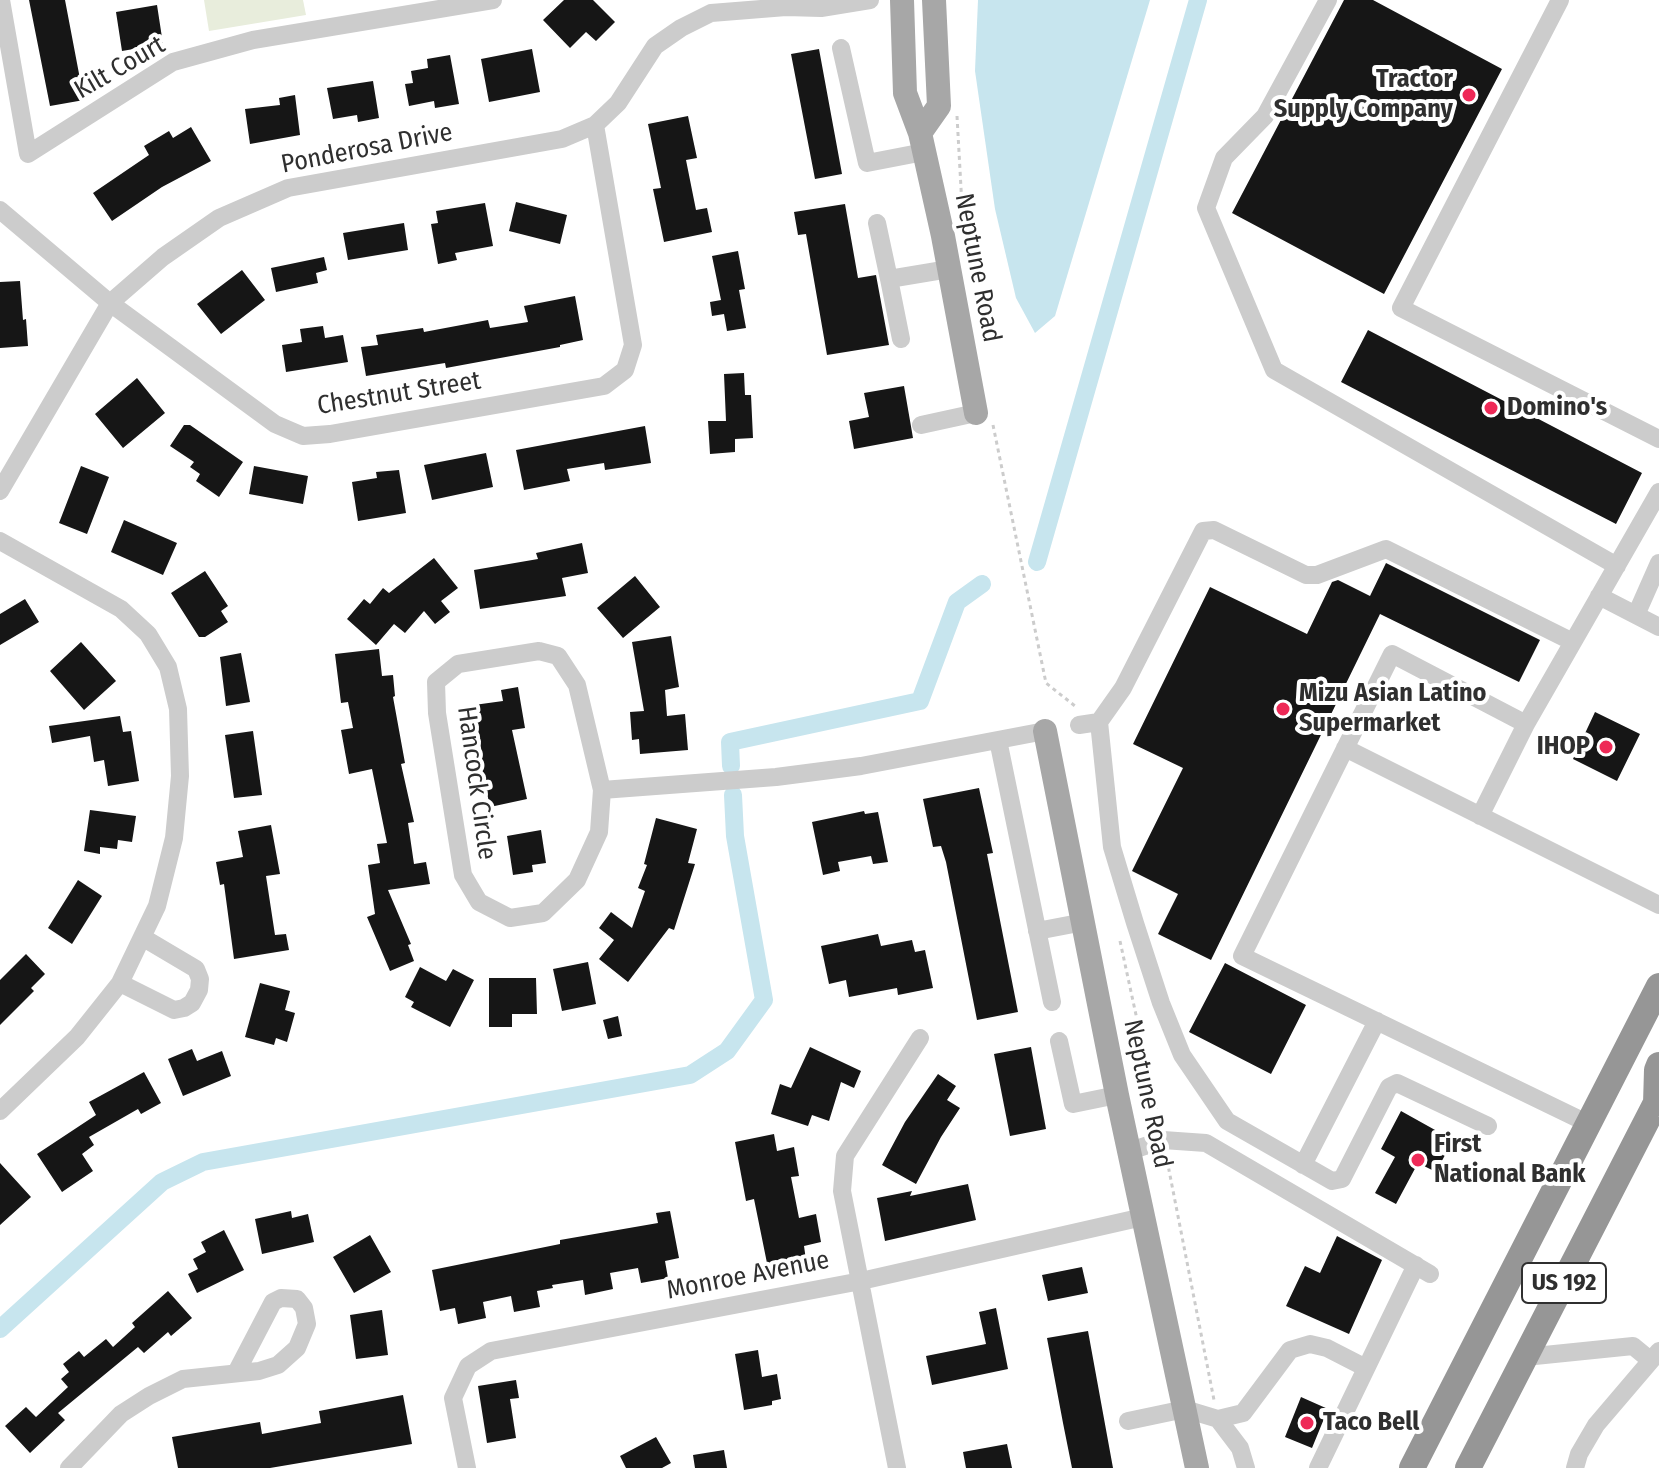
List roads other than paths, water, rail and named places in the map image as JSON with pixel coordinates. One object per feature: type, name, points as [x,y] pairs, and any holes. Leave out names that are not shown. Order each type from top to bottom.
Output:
[{"type":"highway","name":"US 192","points":[[1412,1468],[1659,986]]},
{"type":"highway","points":[[1658,1100],[1659,1065]]},
{"type":"highway","name":"US 192","points":[[1468,1468],[1658,1100]]},
{"type":"main road","name":"Neptune Road","points":[[902,0],[905,93],[922,143],[976,413]]},
{"type":"main road","points":[[922,143],[939,106],[934,0]]},
{"type":"main road","name":"Neptune Road","points":[[1045,731],[1117,1095],[1197,1468]]},
{"type":"street","name":"Kilt Court","points":[[1,0],[28,154],[173,62],[253,40],[493,0]]},
{"type":"street","name":"Ponderosa Drive","points":[[0,491],[110,303],[163,257],[219,218],[288,188],[562,139],[595,125],[618,103],[655,46],[711,13],[789,2],[821,8],[870,0]]},
{"type":"street","points":[[1328,0],[1265,116],[1224,158],[1206,208],[1274,370],[1617,566]]},
{"type":"street","points":[[1560,0],[1401,308],[1659,439]]},
{"type":"street","points":[[841,48],[867,163],[922,143]]},
{"type":"street","name":"Chestnut Street","points":[[0,210],[110,303],[275,424],[303,436],[330,434],[604,386],[625,370],[633,345],[595,125]]},
{"type":"street","points":[[877,223],[901,339]]},
{"type":"street","points":[[889,279],[949,269]]},
{"type":"street","points":[[921,425],[976,413]]},
{"type":"street","points":[[1480,816],[1526,724],[1657,501]]},
{"type":"street","points":[[1488,1126],[1397,1083],[1389,1087],[1342,1179],[1332,1181],[1227,1121],[1182,1055],[1161,1003],[1112,847],[1099,722],[1123,688],[1203,531],[1214,530],[1306,575],[1317,575],[1386,549],[1573,642]]},
{"type":"street","points":[[0,541],[121,609],[148,634],[168,667],[178,709],[178,792],[174,838],[157,906],[120,983],[77,1037],[4,1099]]},
{"type":"street","points":[[1636,615],[1659,563]]},
{"type":"street","points":[[1599,596],[1659,627]]},
{"type":"street","name":"Hancock Circle","points":[[539,651],[558,656],[577,685],[602,790],[599,832],[577,880],[543,913],[510,918],[479,902],[463,875],[437,713],[436,682],[458,664],[539,651]]},
{"type":"street","points":[[1526,724],[1392,654],[1242,956],[1589,1124]]},
{"type":"street","points":[[1079,725],[1099,722]]},
{"type":"street","points":[[602,790],[776,777],[861,766],[1045,731]]},
{"type":"street","points":[[998,740],[1052,1002]]},
{"type":"street","points":[[1345,748],[1659,905]]},
{"type":"street","points":[[1037,931],[1084,922]]},
{"type":"street","points":[[120,983],[174,1010],[192,1003],[199,990],[200,979],[196,969],[142,937]]},
{"type":"street","points":[[1303,1165],[1377,1021]]},
{"type":"street","points":[[897,1468],[842,1191],[845,1156],[920,1038]]},
{"type":"street","points":[[1059,1041],[1073,1104],[1117,1095]]},
{"type":"street","points":[[1130,1151],[1163,1140],[1206,1143],[1423,1270],[1366,1368],[1318,1468]]},
{"type":"street","name":"Monroe Avenue","points":[[467,1468],[453,1398],[468,1366],[491,1351],[861,1281],[1143,1217]]},
{"type":"street","points":[[69,1468],[121,1414],[183,1379],[259,1371],[278,1365],[297,1348],[307,1324],[304,1308],[297,1299],[281,1298],[273,1302],[237,1371]]},
{"type":"street","points":[[1128,1421],[1185,1409],[1243,1413],[1290,1350],[1310,1344],[1327,1348],[1366,1368]]},
{"type":"street","points":[[1525,1357],[1633,1346],[1654,1355],[1634,1384],[1596,1425],[1579,1454],[1575,1468]]},
{"type":"street","points":[[1217,1412],[1240,1448],[1246,1468]]},
{"type":"water","points":[[978,0],[1150,0],[1055,316],[1035,333],[1016,298],[995,209],[975,71]]},
{"type":"waterway","points":[[1037,562],[1198,0]]},
{"type":"waterway","points":[[731,766],[730,742],[920,701],[957,602],[982,584]]},
{"type":"waterway","points":[[0,1329],[162,1182],[203,1162],[690,1075],[727,1051],[764,1000],[735,836],[733,795]]},
{"type":"place","name":"Tractor Supply Company","points":[[1469,95]]},
{"type":"place","name":"Domino's","points":[[1491,408]]},
{"type":"place","name":"Mizu Asian Latino Supermarket","points":[[1283,709]]},
{"type":"place","name":"IHOP","points":[[1606,747]]},
{"type":"place","name":"First National Bank","points":[[1418,1160]]},
{"type":"place","name":"Taco Bell","points":[[1307,1423]]}]
